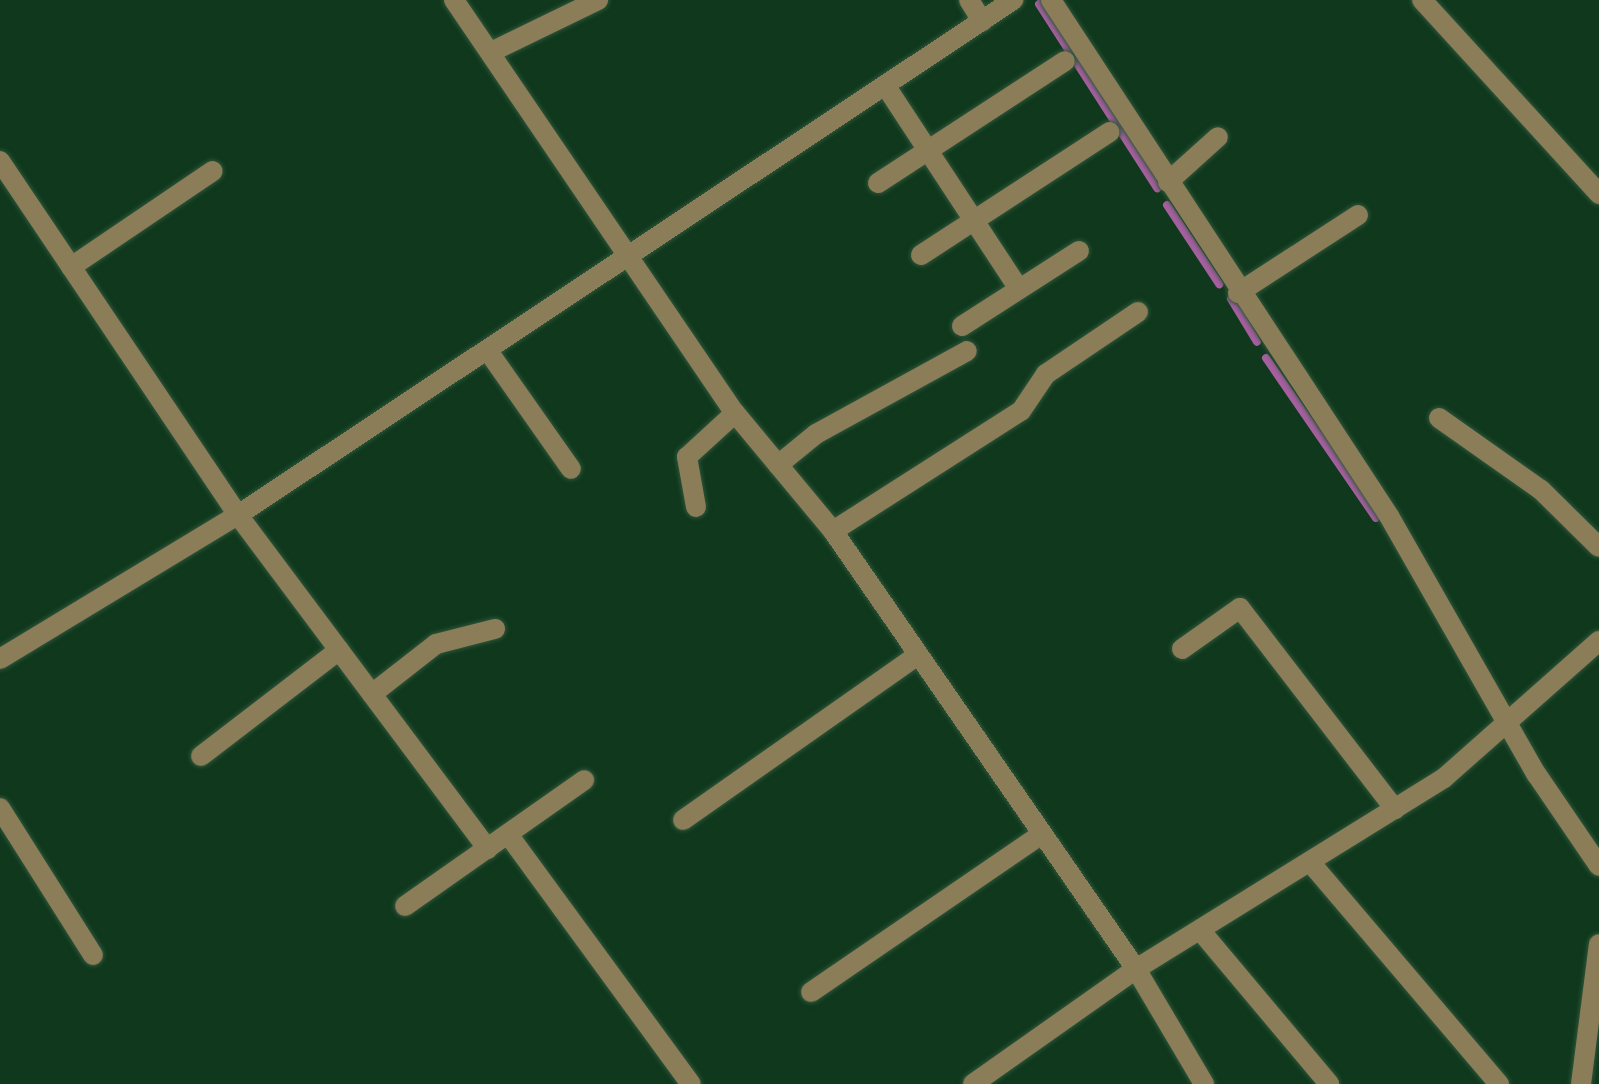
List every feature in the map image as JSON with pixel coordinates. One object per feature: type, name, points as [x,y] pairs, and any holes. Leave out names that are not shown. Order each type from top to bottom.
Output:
[{"type":"street","points":[[454,0],[631,255],[735,413],[833,531],[1136,969],[1204,1084]]},
{"type":"street","points":[[491,52],[598,0]]},
{"type":"street","points":[[969,0],[982,21]]},
{"type":"street","points":[[0,659],[238,515],[1013,0]]},
{"type":"street","points":[[1051,0],[1238,293],[1389,516],[1511,726],[1599,864]]},
{"type":"street","points":[[1422,0],[1599,194]]},
{"type":"street","points":[[878,183],[1065,61]]},
{"type":"street","points":[[885,85],[1019,289]]},
{"type":"street","points":[[921,255],[1110,132]]},
{"type":"street","points":[[1168,182],[1218,137]]},
{"type":"street","points":[[0,161],[238,515],[488,849]]},
{"type":"street","points":[[71,267],[213,171]]},
{"type":"street","points":[[1238,293],[1358,215]]},
{"type":"street","points":[[962,326],[1079,251]]},
{"type":"street","points":[[833,531],[1021,411],[1046,374],[1138,312]]},
{"type":"street","points":[[488,351],[571,469]]},
{"type":"street","points":[[778,465],[816,434],[967,351]]},
{"type":"street","points":[[696,507],[687,457],[735,413]]},
{"type":"street","points":[[1439,418],[1541,490],[1599,547]]},
{"type":"street","points":[[1182,649],[1240,608],[1395,809]]},
{"type":"street","points":[[372,694],[436,644],[495,629]]},
{"type":"street","points":[[973,1084],[1136,969],[1395,809],[1511,726],[1599,641]]},
{"type":"street","points":[[201,756],[339,650]]},
{"type":"street","points":[[683,820],[918,655]]},
{"type":"street","points":[[405,906],[510,837],[584,780]]},
{"type":"street","points":[[0,808],[93,955]]},
{"type":"street","points":[[811,992],[1042,834]]},
{"type":"street","points":[[510,837],[691,1084]]},
{"type":"street","points":[[1310,862],[1499,1084]]},
{"type":"street","points":[[1200,930],[1329,1084]]},
{"type":"street","points":[[1581,1084],[1599,944]]},
{"type":"waterway","points":[[1039,4],[1157,188]]},
{"type":"waterway","points":[[1167,205],[1219,284]]},
{"type":"waterway","points":[[1231,299],[1257,342]]},
{"type":"waterway","points":[[1266,358],[1376,518]]}]
